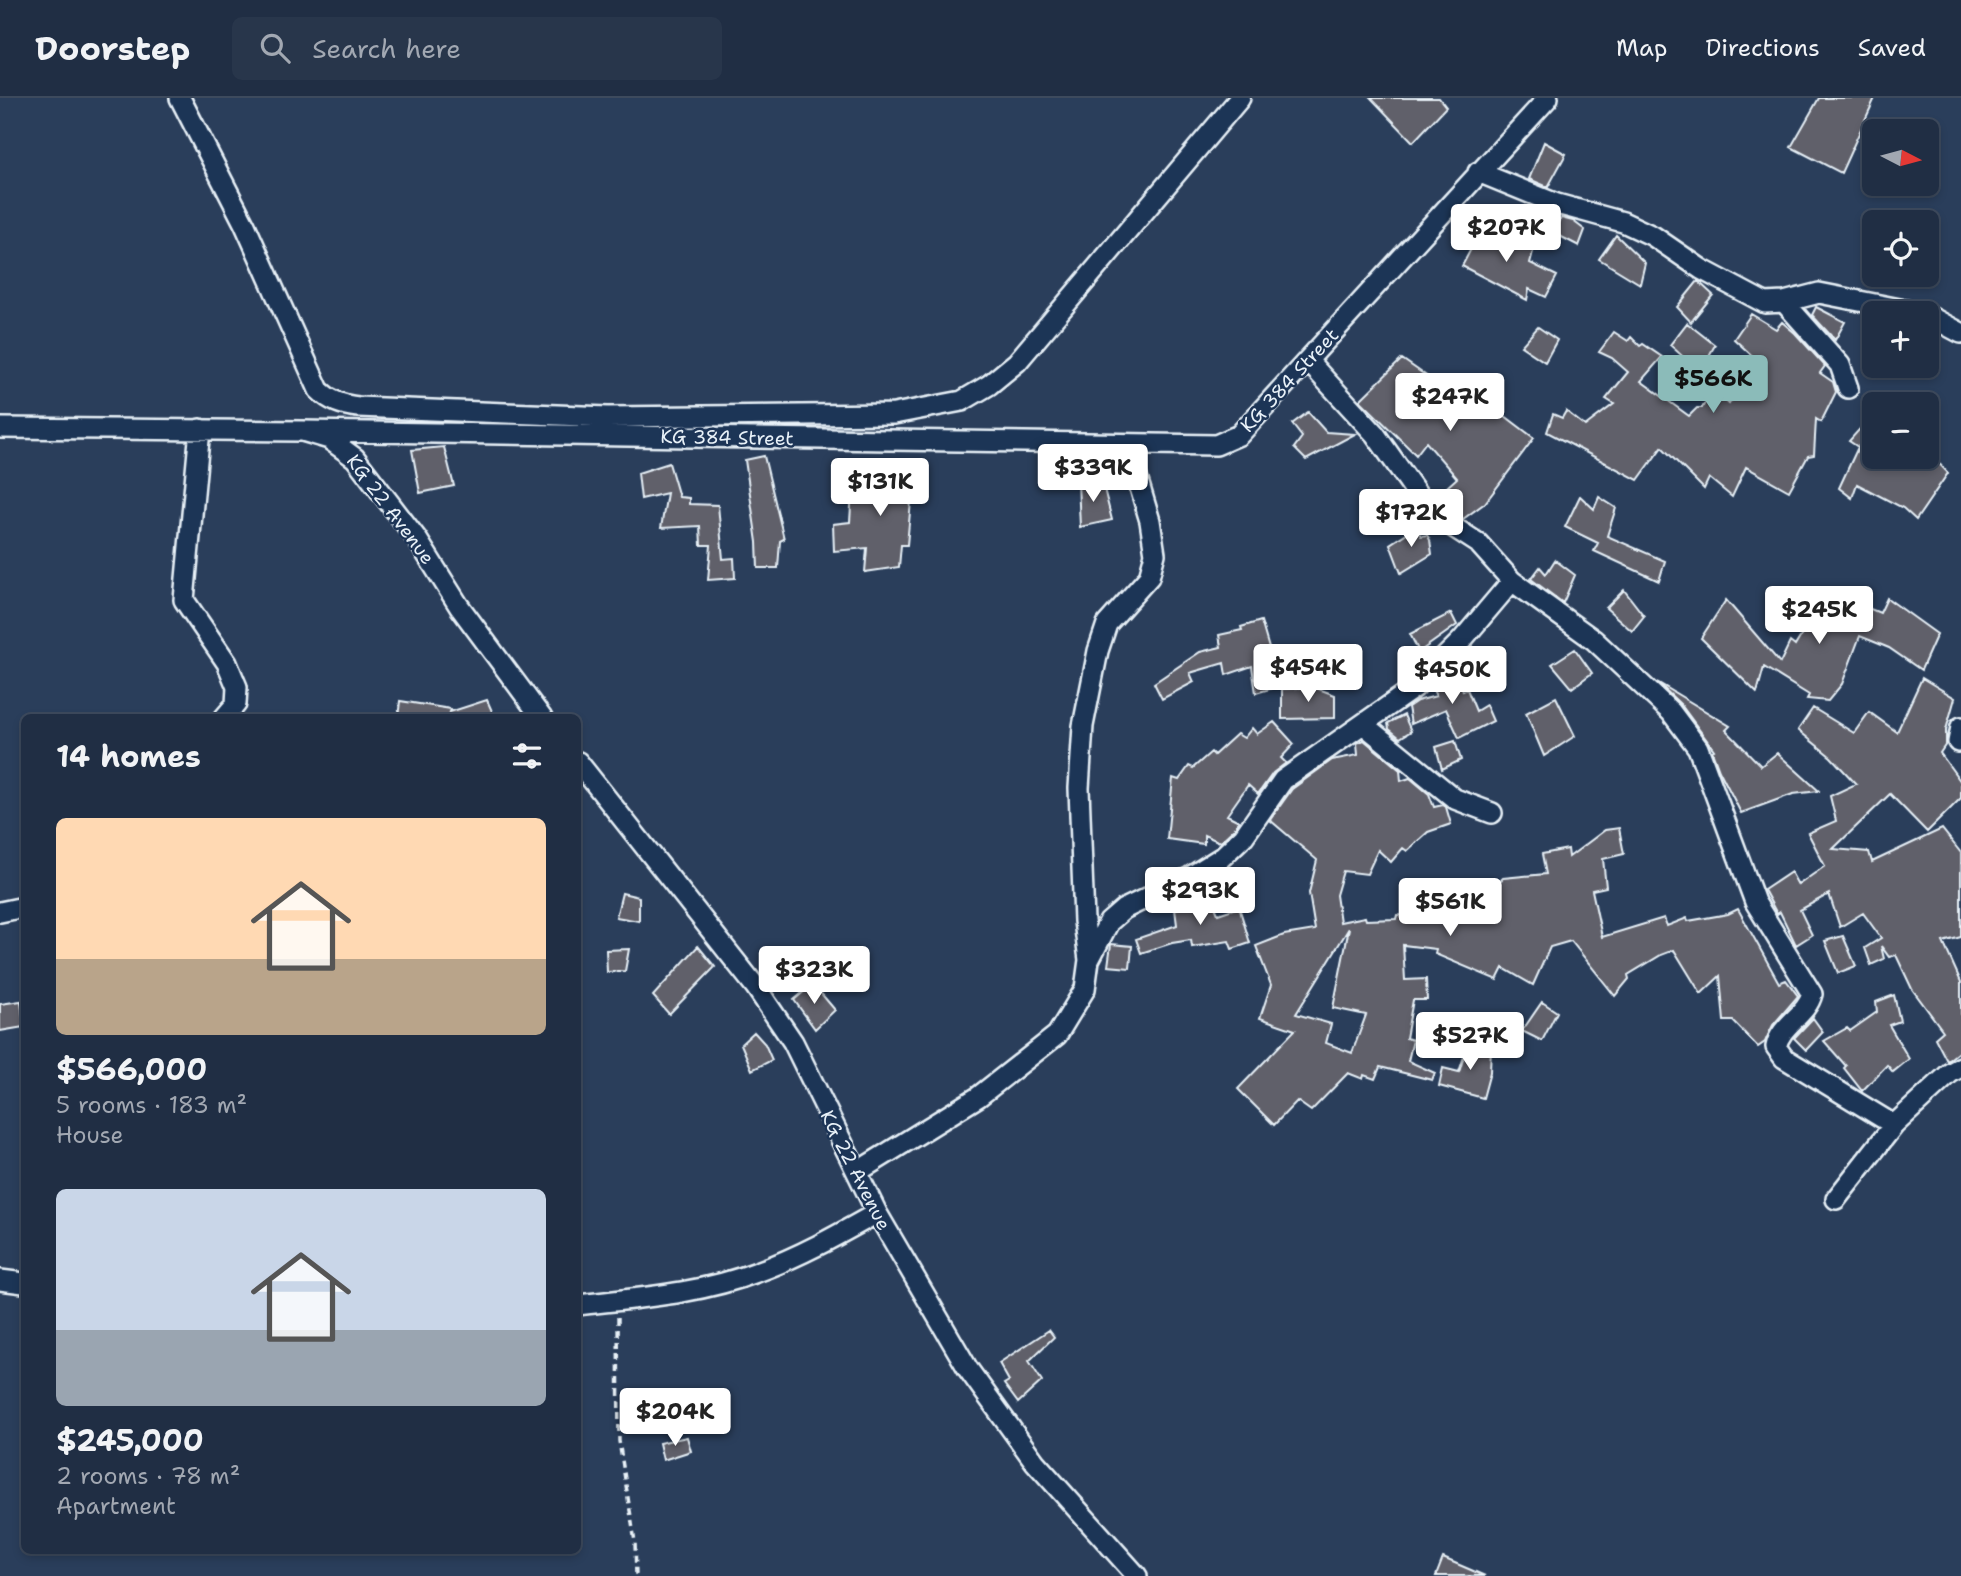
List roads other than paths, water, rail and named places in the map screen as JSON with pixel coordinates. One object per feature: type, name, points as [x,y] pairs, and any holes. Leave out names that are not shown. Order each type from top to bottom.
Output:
[{"type":"street","points":[[180,98],[245,225],[319,390],[333,401],[358,407],[608,417],[894,414],[962,401],[989,386],[1017,362],[1240,98]]},
{"type":"street","name":"KG 384 Street","points":[[302,431],[1216,445],[1239,435],[1548,98]]},
{"type":"street","points":[[1478,172],[1557,204],[1623,222],[1653,236],[1741,293],[1765,303],[1784,302],[1819,293],[1862,302]]},
{"type":"street","points":[[1784,302],[1840,365],[1848,388]]},
{"type":"street","points":[[1939,321],[1961,333]]},
{"type":"street","points":[[1308,361],[1375,434],[1430,512],[1478,543],[1512,580],[1535,600],[1594,640],[1671,712],[1698,748],[1755,902],[1812,994],[1810,1003],[1777,1038],[1776,1046],[1784,1058],[1894,1125]]},
{"type":"street","name":"KG 22 Avenue","points":[[0,428],[302,431],[329,439],[355,458],[417,539],[459,606],[539,714]]},
{"type":"street","points":[[200,429],[184,600],[227,663],[237,687],[236,704],[227,714]]},
{"type":"street","points":[[857,1172],[978,1097],[1057,1035],[1085,989],[1089,960],[1084,921],[1079,788],[1083,726],[1098,651],[1107,624],[1149,577],[1155,554],[1150,522],[1127,444]]},
{"type":"street","points":[[1089,960],[1110,922],[1124,909],[1190,877],[1222,857],[1244,836],[1283,780],[1414,688],[1462,640],[1512,580]]},
{"type":"street","points":[[1363,724],[1455,799],[1492,813]]},
{"type":"street","name":"KG 22 Avenue","points":[[581,766],[755,986],[793,1042],[877,1213],[968,1369],[1035,1462],[1137,1576]]},
{"type":"street","points":[[0,912],[21,908]]},
{"type":"street","points":[[1836,1199],[1894,1125],[1961,1067]]},
{"type":"street","points":[[581,1305],[692,1290],[755,1273],[811,1249],[877,1213]]},
{"type":"street","points":[[0,1280],[21,1283]]}]
